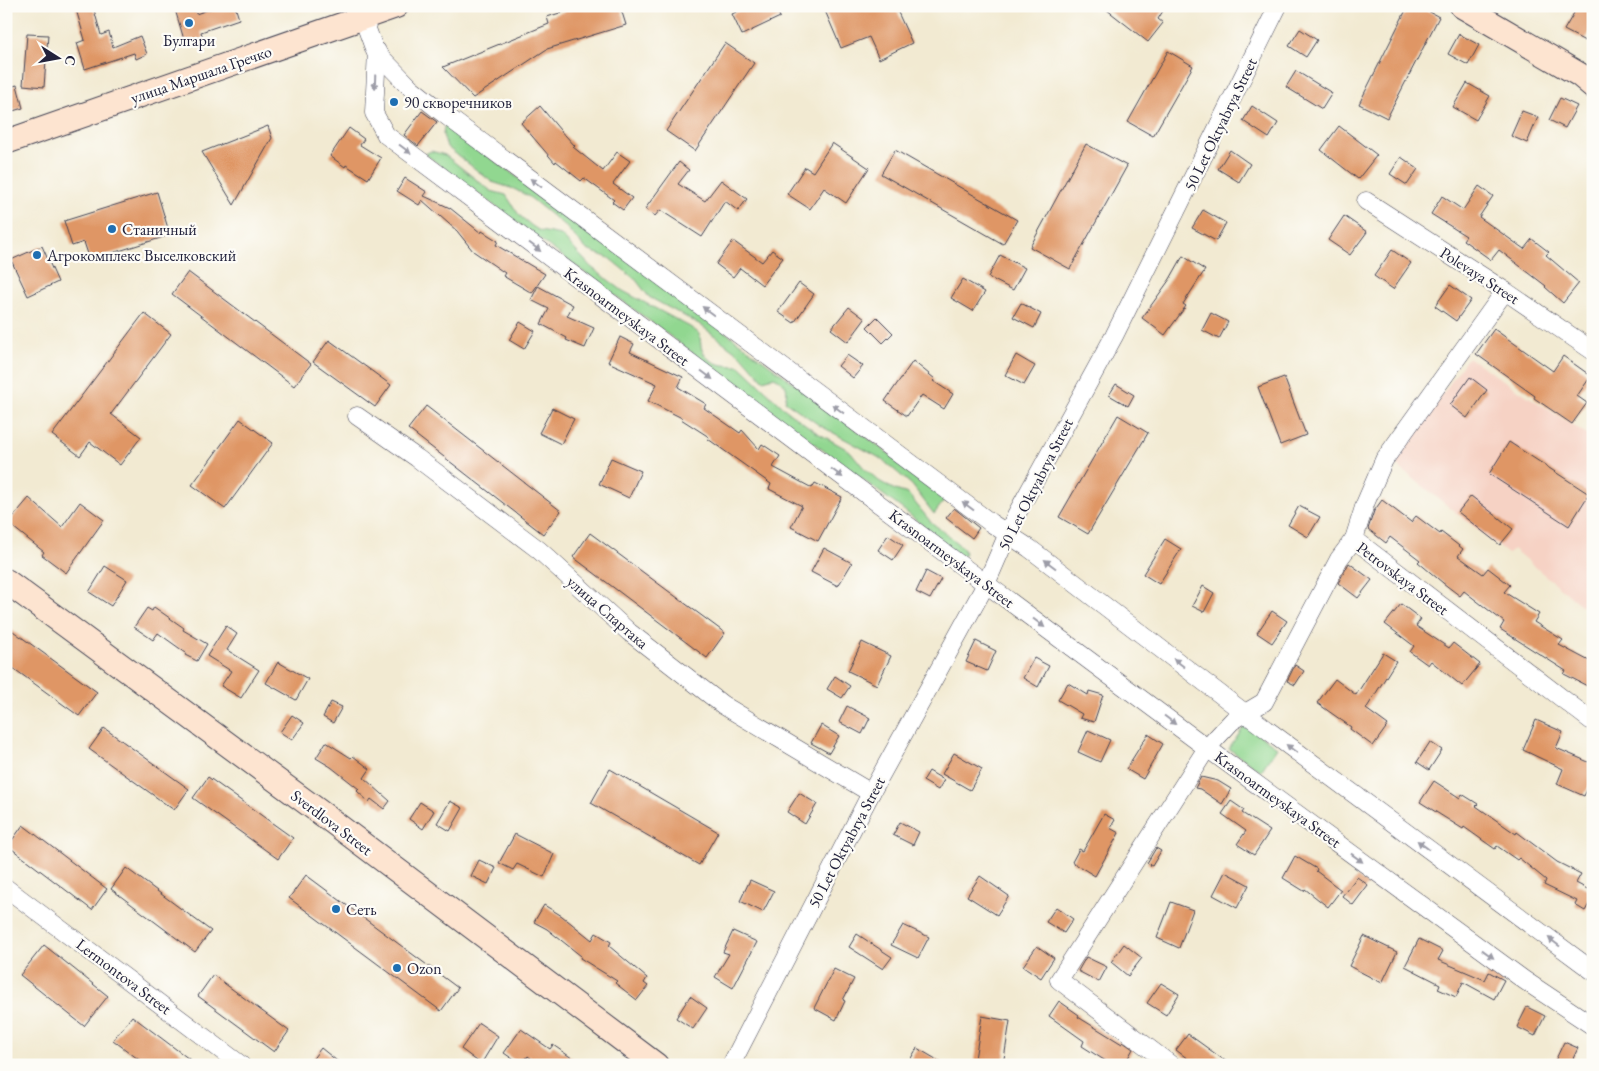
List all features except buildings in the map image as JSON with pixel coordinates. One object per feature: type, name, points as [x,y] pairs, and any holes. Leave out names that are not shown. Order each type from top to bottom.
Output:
[{"type":"main road","name":"улица Маршала Гречко","points":[[6,142],[396,6]]},
{"type":"main road","points":[[1462,6],[1580,76],[1593,86]]},
{"type":"main road","name":"Sverdlova Street","points":[[6,581],[333,822],[656,1065]]},
{"type":"street","name":"50 Let Oktyabrya Street","points":[[731,1065],[871,793],[986,584],[1016,515],[1114,336],[1278,6]]},
{"type":"street","name":"Krasnoarmeyskaya Street","points":[[363,18],[376,51],[411,88],[444,114],[1008,535],[1029,548],[1246,714],[1593,971]]},
{"type":"street","name":"Krasnoarmeyskaya Street","points":[[376,51],[374,113],[386,135],[1207,748],[1524,980],[1593,1026]]},
{"type":"street","name":"Polevaya Street","points":[[1366,201],[1505,291],[1593,351]]},
{"type":"street","points":[[1354,539],[1364,504],[1384,460],[1505,291]]},
{"type":"street","name":"улица Спартака","points":[[357,416],[417,458],[539,550],[629,632],[723,705],[871,793]]},
{"type":"street","name":"Petrovskaya Street","points":[[1171,1065],[1058,980],[1207,748],[1232,721],[1264,702],[1339,559],[1354,539],[1593,722]]},
{"type":"street","name":"Lermontova Street","points":[[6,888],[241,1065]]},
{"type":"shaded area","points":[[1468,357],[1593,439],[1593,615],[1513,549],[1508,554],[1395,464]]},
{"type":"green space","points":[[447,125],[947,497],[934,514],[912,485],[878,457],[819,425],[785,401],[786,386],[781,381],[774,377],[763,380],[743,357],[699,324],[649,297],[636,280],[609,258],[587,250],[565,226],[528,196],[492,182],[447,147],[443,135],[444,127]]},
{"type":"green space","points":[[431,151],[445,155],[491,191],[506,195],[519,215],[532,226],[540,231],[561,235],[591,267],[623,291],[697,332],[700,336],[702,350],[709,359],[718,364],[740,366],[786,410],[816,432],[850,451],[864,468],[879,481],[895,490],[908,494],[930,521],[963,548],[965,553],[963,556],[958,555],[905,511],[425,154]]},
{"type":"green space","points":[[1245,725],[1277,747],[1261,771],[1229,749]]},
{"type":"place","name":"Булгари","points":[[189,23]]},
{"type":"place","name":"90 скворечников","points":[[394,102]]},
{"type":"place","name":"Станичный","points":[[112,229]]},
{"type":"place","name":"Агрокомплекс Выселковский","points":[[37,255]]},
{"type":"place","name":"Сеть","points":[[336,909]]},
{"type":"place","name":"Ozon","points":[[397,968]]}]
